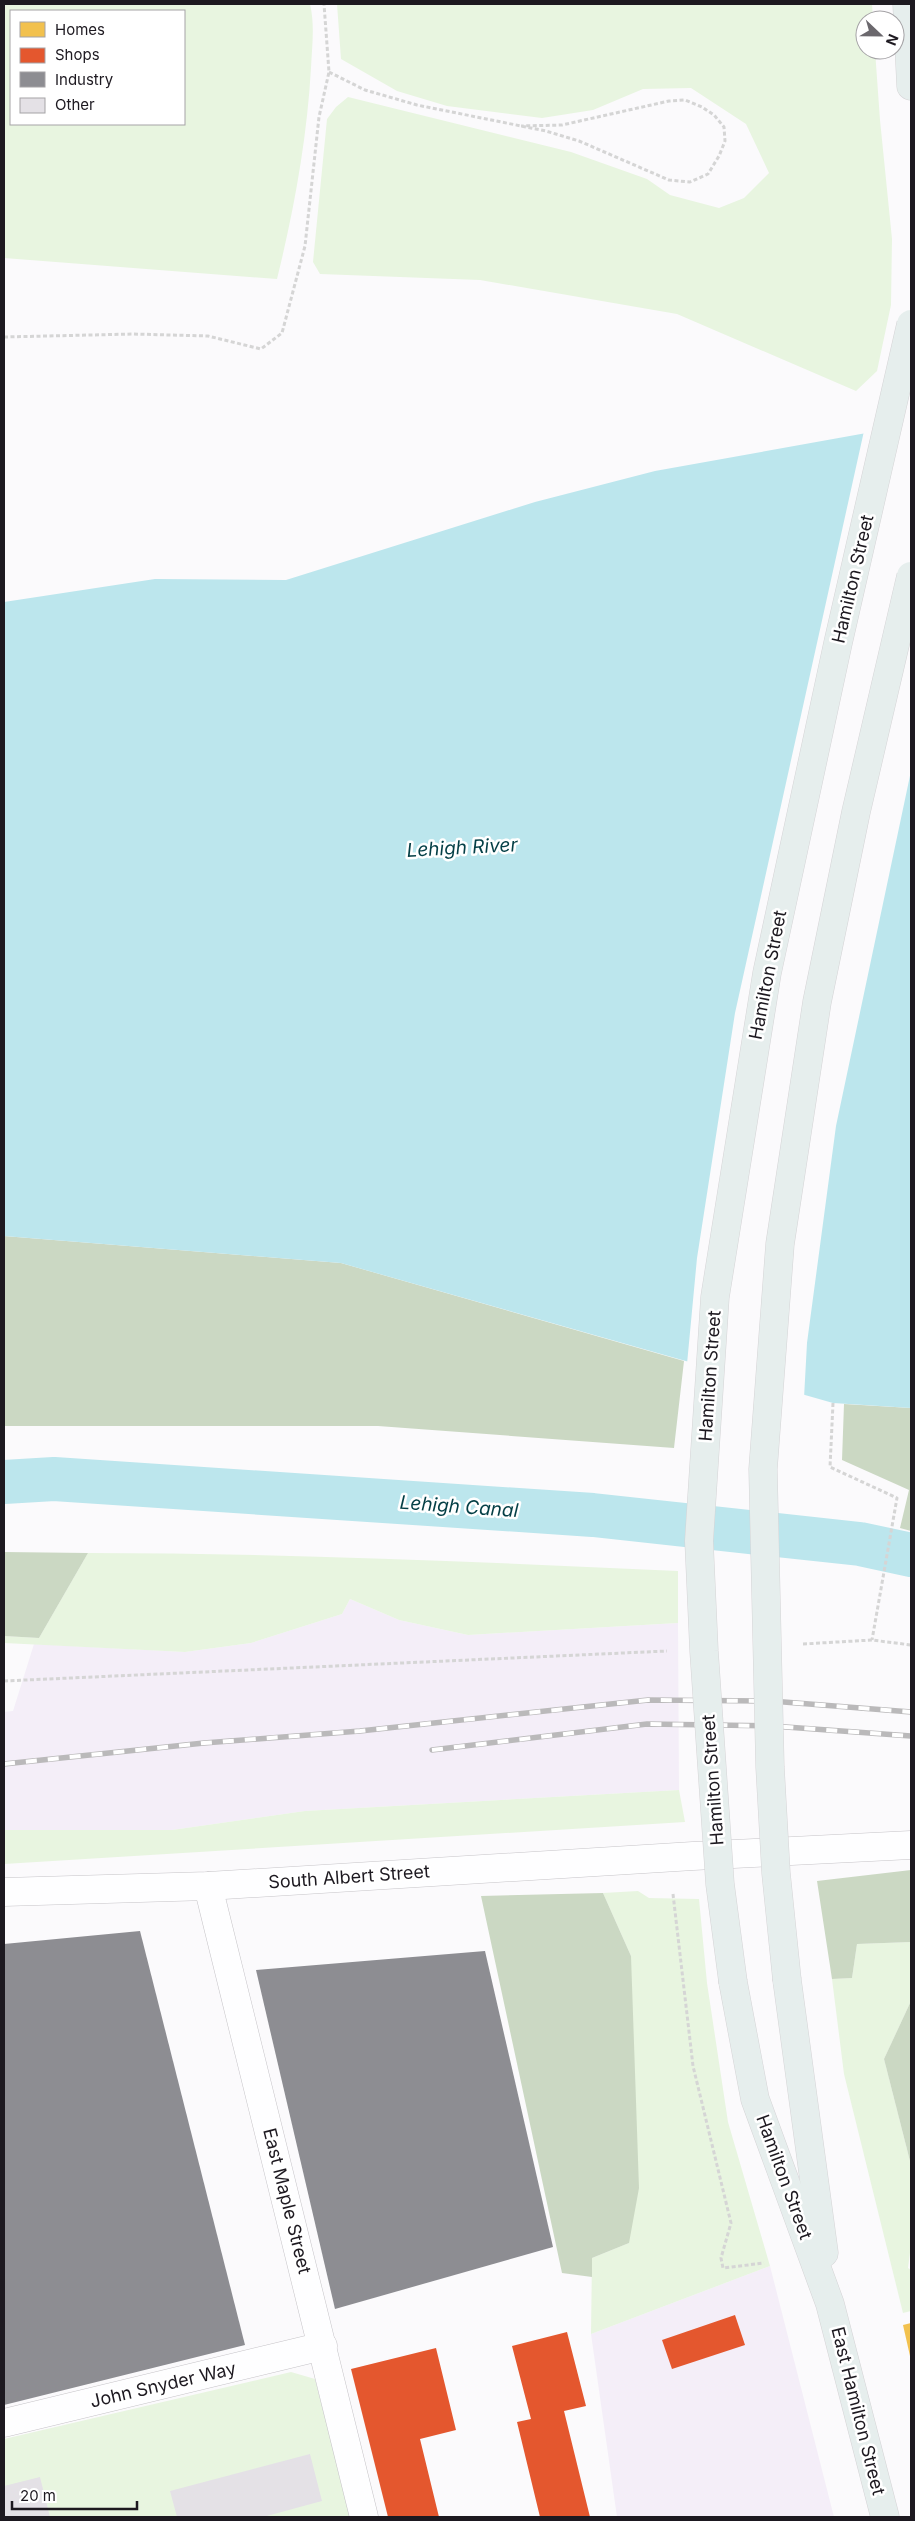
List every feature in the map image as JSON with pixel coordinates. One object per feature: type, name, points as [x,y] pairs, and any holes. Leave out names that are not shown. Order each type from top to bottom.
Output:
[{"type":"main road","points":[[907,4],[911,86]]},
{"type":"main road","name":"Hamilton Street","points":[[830,2304],[755,2099],[733,1982],[720,1884],[704,1651],[700,1541],[715,1297],[767,972],[911,324]]},
{"type":"main road","name":"Hamilton Street","points":[[830,2304],[787,1980],[776,1872],[770,1767],[763,1469],[780,1244],[816,1002],[856,812],[911,576]]},
{"type":"main road","name":"East Hamilton Street","points":[[830,2304],[885,2517]]},
{"type":"street","name":"South Albert Street","points":[[4,1892],[208,1886],[911,1845]]},
{"type":"street","name":"East Maple Street","points":[[208,1886],[364,2517]]},
{"type":"street","name":"John Snyder Way","points":[[4,2423],[323,2346]]},
{"type":"path","points":[[4,337],[133,334],[208,336],[262,349],[282,333],[304,246],[318,117],[329,72],[324,4]]},
{"type":"path","points":[[329,72],[365,90],[400,100],[521,126],[579,141],[669,180],[690,182],[708,174],[720,156],[725,141],[724,127],[714,115],[685,100],[669,101],[562,125],[521,126]]},
{"type":"path","points":[[833,1403],[830,1467],[897,1498],[872,1640]]},
{"type":"path","points":[[794,1644],[872,1640],[911,1645]]},
{"type":"path","points":[[4,1681],[668,1651]]},
{"type":"path","points":[[682,1857],[694,2066],[731,2223],[721,2258],[723,2268],[764,2263]]},
{"type":"shaded area","points":[[350,1599],[399,1620],[468,1635],[678,1623],[679,1790],[305,1811],[172,1830],[4,1830],[4,1712],[13,1711],[34,1644],[185,1652],[251,1643],[342,1614]]},
{"type":"shaded area","points":[[770,2266],[834,2517],[617,2517],[591,2334]]},
{"type":"green space","points":[[4,4],[310,4],[313,36],[303,148],[289,227],[277,279],[4,258]]},
{"type":"green space","points":[[337,4],[872,4],[872,10],[855,10],[855,60],[876,60],[892,239],[891,305],[877,371],[856,391],[677,314],[480,280],[320,274],[313,262],[327,119],[336,107],[348,97],[571,152],[647,179],[670,195],[719,208],[744,198],[769,173],[746,124],[691,88],[643,89],[593,110],[542,118],[447,106],[397,91],[341,59]]},
{"type":"green space","points":[[4,1236],[341,1263],[684,1361],[674,1448],[378,1426],[4,1426]]},
{"type":"green space","points":[[844,1404],[911,1408],[911,1531],[900,1528],[909,1490],[842,1460]]},
{"type":"green space","points":[[4,1552],[88,1553],[39,1638],[4,1636]]},
{"type":"green space","points":[[88,1553],[309,1556],[678,1571],[678,1623],[468,1635],[399,1620],[350,1599],[342,1614],[251,1643],[185,1652],[4,1643],[4,1636],[39,1638]]},
{"type":"green space","points":[[679,1790],[685,1822],[4,1864],[4,1830],[172,1830],[305,1811]]},
{"type":"green space","points":[[911,1870],[911,1942],[857,1944],[852,1978],[832,1979],[817,1881]]},
{"type":"green space","points":[[638,1891],[649,1898],[699,1899],[707,1983],[728,2122],[770,2266],[591,2334],[592,2258],[629,2243],[631,1956],[603,1893]]},
{"type":"green space","points":[[603,1893],[631,1956],[639,2188],[629,2243],[592,2258],[592,2277],[562,2273],[481,1896]]},
{"type":"green space","points":[[911,1942],[911,2001],[884,2059],[911,2165],[911,2245],[908,2268],[911,2270],[911,2311],[903,2313],[844,2074],[832,1979],[852,1978],[857,1944]]},
{"type":"green space","points":[[911,2001],[911,2165],[884,2059]]},
{"type":"green space","points":[[291,2372],[315,2379],[351,2517],[4,2517],[4,2439]]},
{"type":"water","name":"Lehigh River","points":[[911,425],[911,1408],[833,1403],[341,1263],[4,1236],[4,602],[155,579],[286,580],[535,502],[655,471]]},
{"type":"pier","points":[[911,422],[911,771],[836,1126],[807,1343],[804,1398],[687,1364],[697,1258],[735,1013],[864,431]]},
{"type":"building: Homes","points":[[911,2323],[911,2356],[910,2356],[903,2325]]},
{"type":"building: Shops","points":[[735,2315],[745,2345],[672,2369],[662,2340]]},
{"type":"building: Shops","points":[[567,2332],[586,2406],[564,2411],[590,2517],[540,2517],[517,2422],[531,2419],[512,2346]]},
{"type":"building: Shops","points":[[436,2348],[456,2430],[420,2439],[439,2517],[388,2517],[351,2369]]},
{"type":"building: Industry","points":[[140,1931],[245,2345],[4,2405],[4,1944]]},
{"type":"building: Industry","points":[[485,1951],[553,2247],[335,2309],[256,1970]]},
{"type":"building: Other","points":[[310,2454],[322,2501],[263,2517],[177,2517],[170,2491]]},
{"type":"building: Other","points":[[40,2477],[50,2517],[4,2517],[4,2486]]},
{"type":"waterway","name":"Lehigh Canal","points":[[4,1482],[54,1479],[593,1515],[860,1544],[911,1555]]},
{"type":"railway","points":[[4,1764],[204,1743],[360,1731],[648,1700],[771,1701],[911,1712]]},
{"type":"railway","points":[[432,1750],[647,1724],[772,1726],[911,1736]]}]
